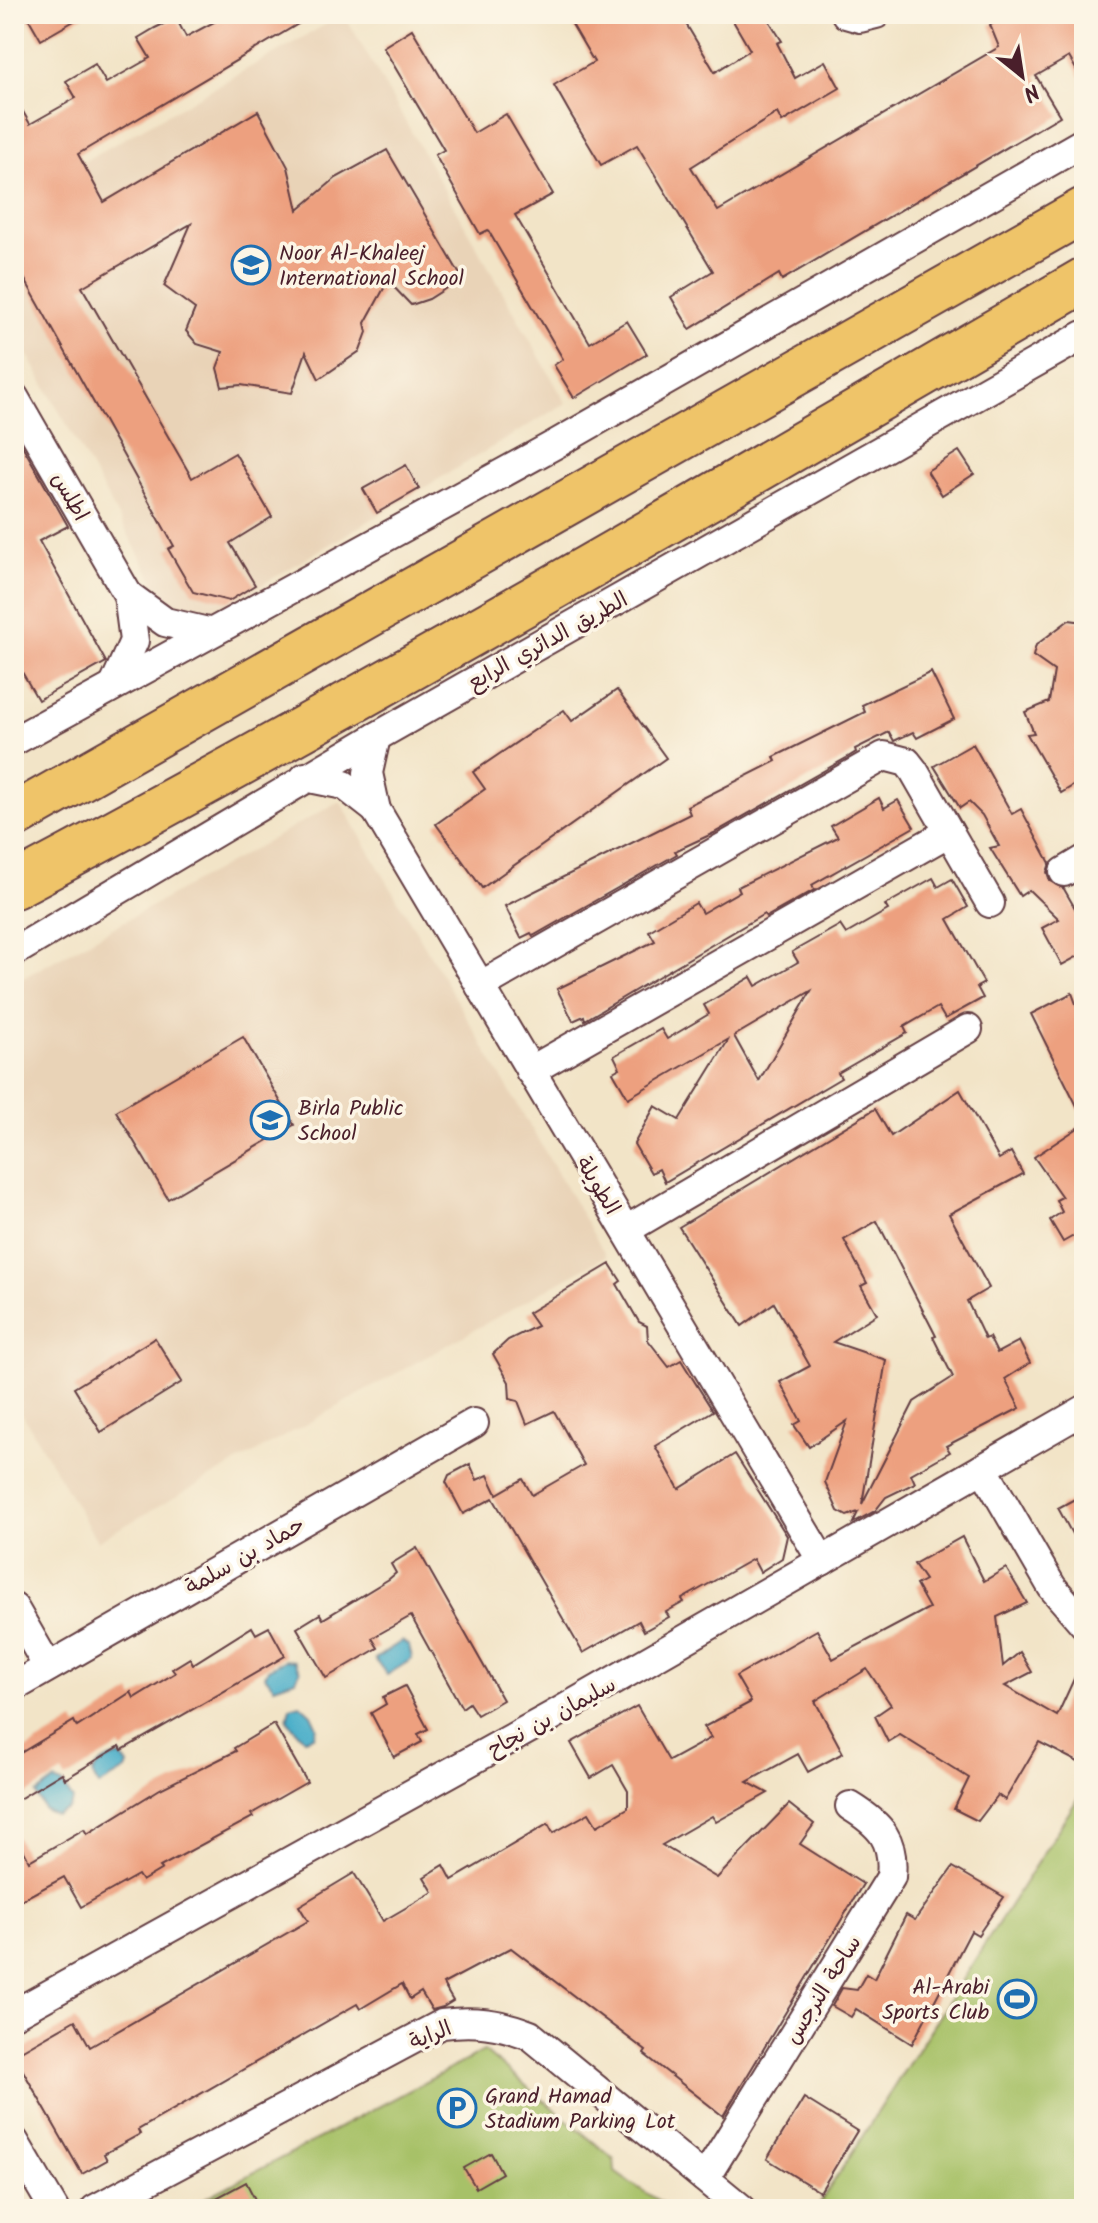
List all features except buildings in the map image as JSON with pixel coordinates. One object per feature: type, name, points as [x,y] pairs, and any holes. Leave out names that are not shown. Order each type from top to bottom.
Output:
[{"type":"main road","points":[[14,816],[1084,210]]},
{"type":"main road","name":"الطريق الدائري الرابع","points":[[14,886],[215,779],[552,589],[1084,280]]},
{"type":"street","points":[[846,14],[860,18],[876,14]]},
{"type":"street","points":[[14,741],[554,445],[1084,142]]},
{"type":"street","name":"الطريق الدائري الرابع","points":[[14,952],[305,777],[1084,335]]},
{"type":"street","name":"اطلس","points":[[14,397],[128,595],[134,641],[115,683]]},
{"type":"street","name":"اطلس","points":[[128,595],[165,622],[208,632]]},
{"type":"street","name":"الطويلة","points":[[376,737],[368,773],[376,810],[822,1561]]},
{"type":"street","points":[[480,986],[884,756],[907,762],[990,903]]},
{"type":"street","name":"الطويلة","points":[[305,777],[344,785],[376,810]]},
{"type":"street","points":[[530,1071],[949,832]]},
{"type":"street","points":[[626,1230],[968,1029]]},
{"type":"street","name":"سليمان بن نجاح","points":[[14,2014],[552,1716],[1084,1410]]},
{"type":"street","name":"حماد بن سلمة","points":[[14,1687],[474,1423]]},
{"type":"street","points":[[983,1468],[1052,1587],[1084,1624]]},
{"type":"street","points":[[14,1608],[48,1667]]},
{"type":"street","name":"ساحة النرجس","points":[[705,2178],[891,1877],[891,1842],[876,1822],[850,1806]]},
{"type":"street","name":"الراية","points":[[95,2209],[442,2024],[477,2020],[504,2025],[530,2035],[742,2209]]},
{"type":"street","points":[[14,2141],[54,2209]]},
{"type":"shaded area","name":"Noor Al-Khaleej International School","points":[[344,14],[566,403],[208,617],[174,617],[14,330],[14,201]]},
{"type":"shaded area","name":"Birla Public School","points":[[340,801],[606,1256],[97,1541],[14,1400],[14,983]]},
{"type":"green space","name":"Al-Arabi Sports Club","points":[[1084,1789],[1084,2209],[816,2209]]},
{"type":"green space","name":"Grand Hamad Stadium Parking Lot","points":[[484,2051],[614,2159],[615,2172],[670,2209],[185,2209]]},
{"type":"water","points":[[402,1641],[409,1646],[412,1659],[387,1675],[375,1659]]},
{"type":"water","points":[[285,1660],[294,1661],[300,1671],[295,1680],[274,1687],[265,1676],[268,1669]]},
{"type":"water","points":[[300,1704],[311,1714],[317,1727],[314,1736],[304,1739],[287,1720],[290,1707]]},
{"type":"water","points":[[121,1756],[128,1765],[126,1770],[99,1786],[92,1774],[94,1770],[104,1762]]},
{"type":"water","points":[[54,1781],[62,1784],[73,1800],[68,1809],[56,1815],[44,1809],[36,1794]]},
{"type":"place","name":"Noor Al-Khaleej International School","points":[[251,265]]},
{"type":"place","name":"Birla Public School","points":[[270,1120]]},
{"type":"place","name":"Al-Arabi Sports Club","points":[[1017,1999]]},
{"type":"place","name":"Grand Hamad Stadium Parking Lot","points":[[457,2108]]}]
